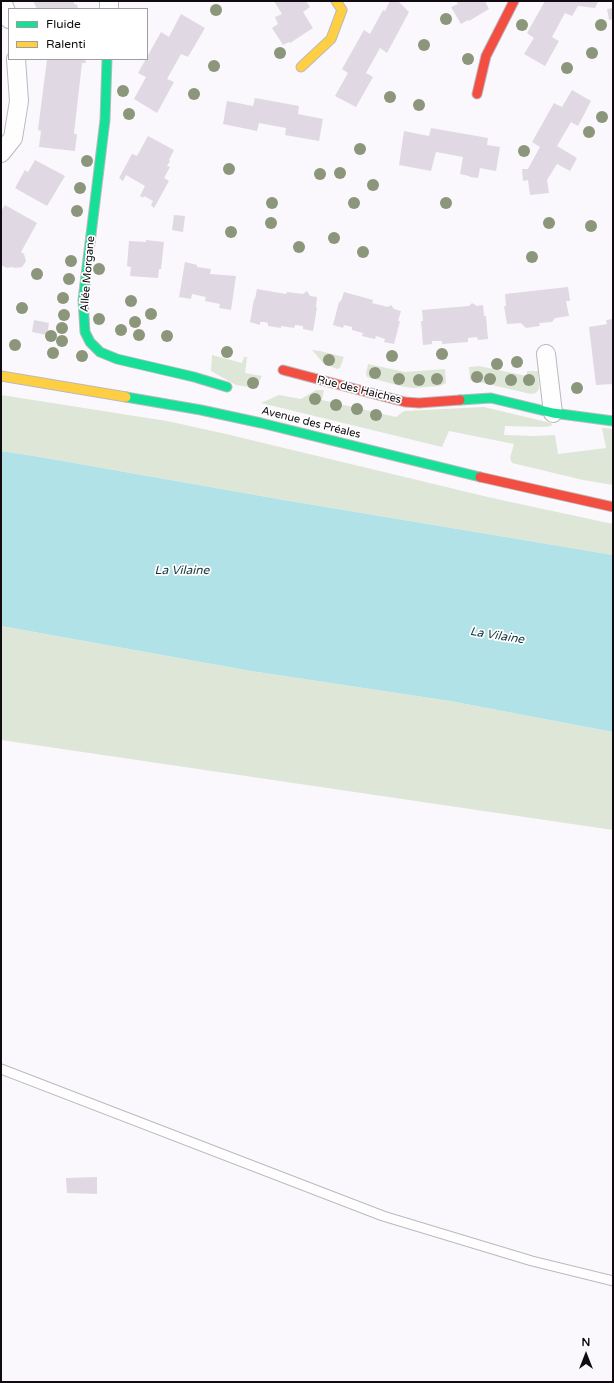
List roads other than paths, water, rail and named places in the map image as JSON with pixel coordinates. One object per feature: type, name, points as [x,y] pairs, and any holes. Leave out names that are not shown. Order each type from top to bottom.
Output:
[{"type":"street","points":[[2,1],[8,16]]},
{"type":"street","points":[[301,67],[330,39],[342,10],[336,1]]},
{"type":"street","points":[[477,94],[486,56],[514,1]]},
{"type":"street","points":[[1,153],[13,138],[19,101],[16,60]]},
{"type":"street","name":"Allée Morgane","points":[[107,60],[105,120],[83,300],[85,332],[90,342],[100,352],[117,359],[194,377],[227,387]]},
{"type":"street","points":[[546,354],[553,413]]},
{"type":"street","name":"Rue des Haiches","points":[[283,370],[405,402],[420,403],[491,398],[553,413],[613,421]]},
{"type":"street","name":"Avenue des Préales","points":[[1,376],[202,410],[613,507]]},
{"type":"lane","points":[[1,1069],[383,1216],[532,1261],[613,1281]]},
{"type":"water","name":"La Vilaine","points":[[1,451],[613,555],[613,732],[450,701],[251,671],[1,626]]}]
